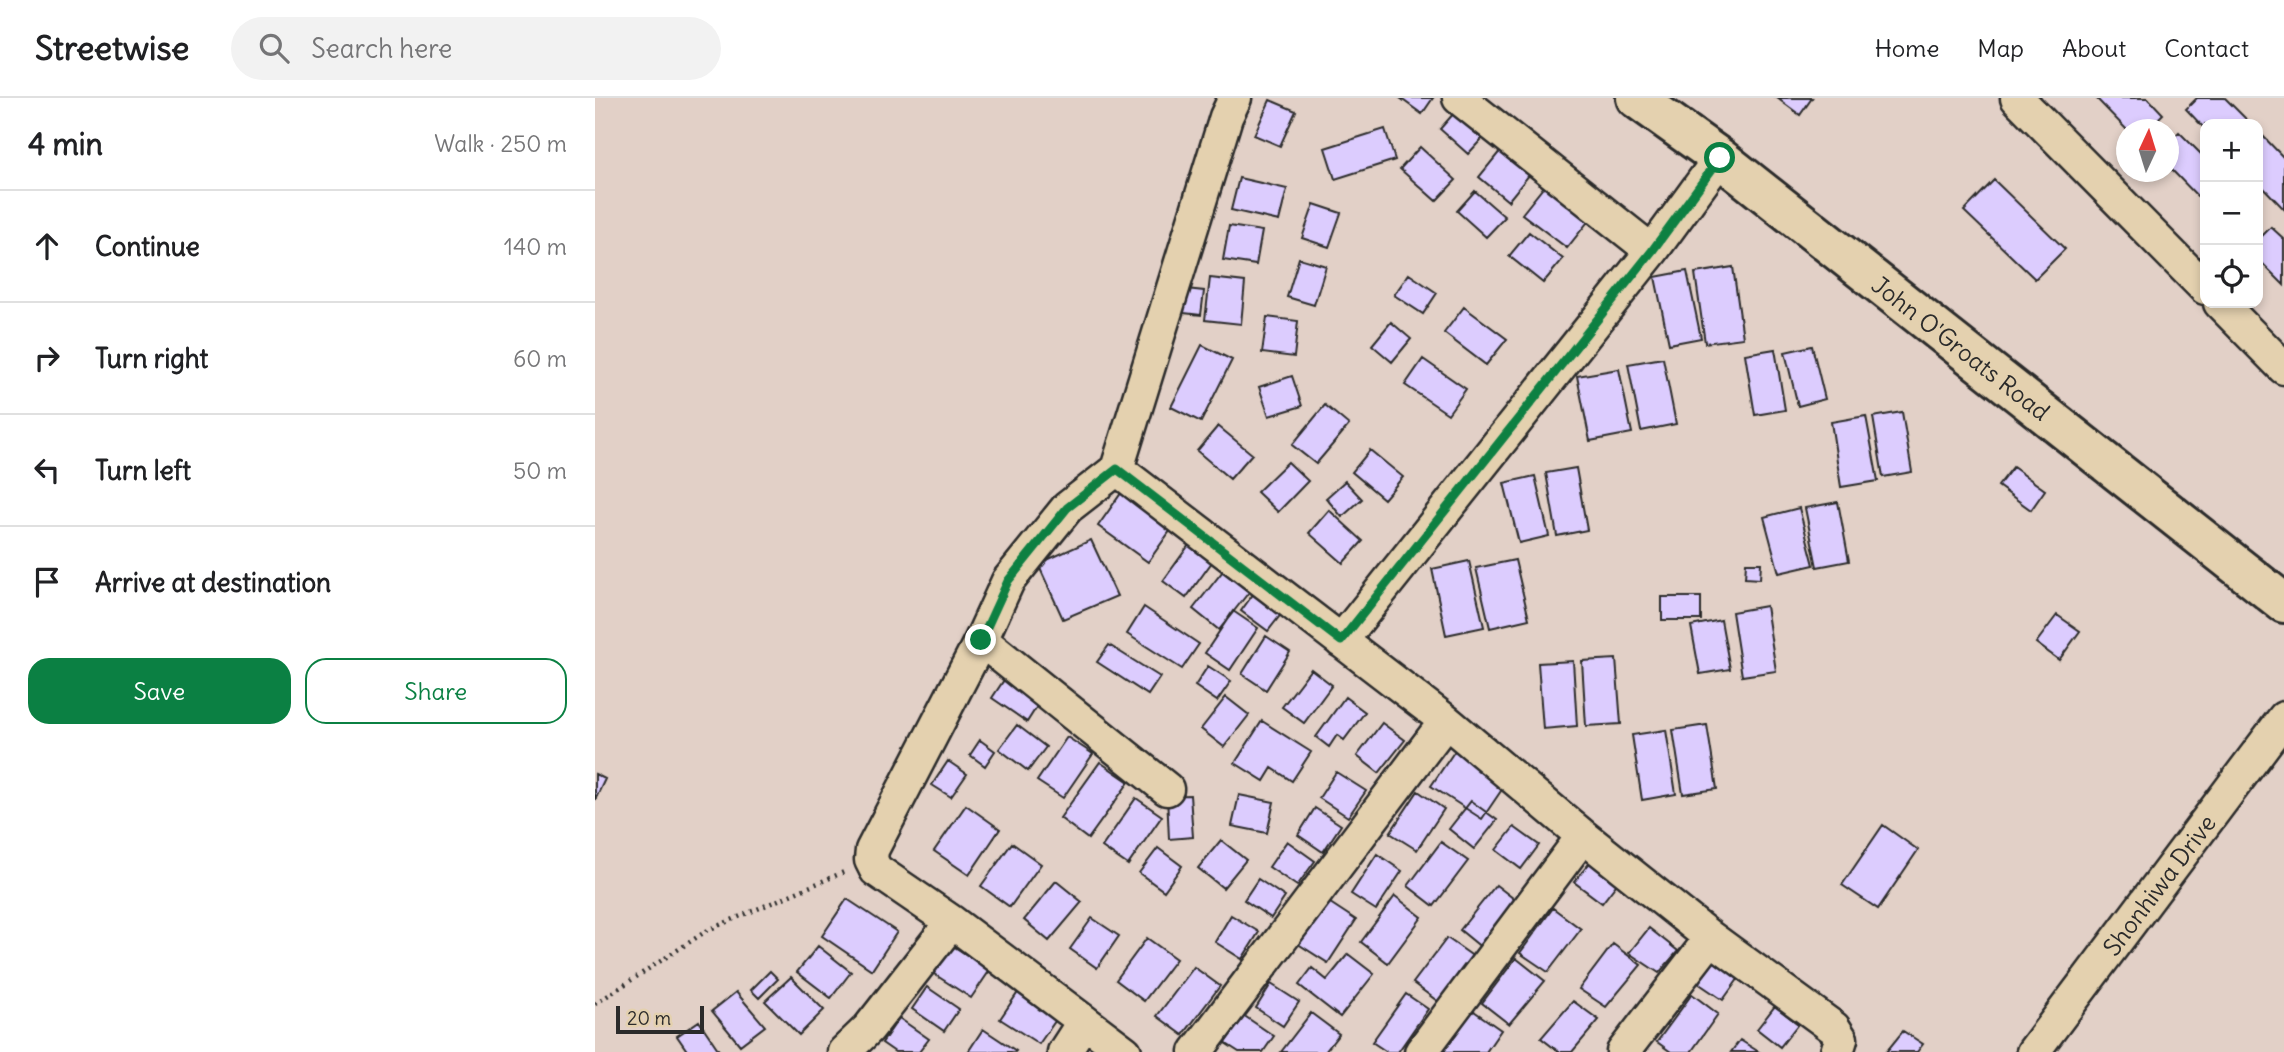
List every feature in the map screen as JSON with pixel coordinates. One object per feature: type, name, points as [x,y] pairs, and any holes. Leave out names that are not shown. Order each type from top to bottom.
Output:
[{"type":"street","points":[[1125,1052],[952,922],[876,870],[871,860],[872,850],[981,640],[1008,581],[1067,508],[1117,469],[1226,117],[1235,98]]},
{"type":"street","points":[[1459,98],[1652,251]]},
{"type":"street","name":"John O'Groats Road","points":[[1636,98],[1720,158],[2284,603]]},
{"type":"street","points":[[2017,98],[2200,283]]},
{"type":"street","points":[[1341,641],[1652,251],[1720,158]]},
{"type":"street","points":[[2225,308],[2284,368]]},
{"type":"street","points":[[1117,469],[1446,721],[1583,836],[1711,938],[1834,1028],[1841,1039],[1837,1052]]},
{"type":"street","points":[[981,640],[1167,789]]},
{"type":"street","name":"Shonhiwa Drive","points":[[2033,1052],[2284,718]]},
{"type":"street","points":[[1196,1052],[1446,721]]},
{"type":"street","points":[[1421,1052],[1583,836]]},
{"type":"street","points":[[844,1052],[869,1028],[952,922]]},
{"type":"street","points":[[1623,1052],[1711,938]]},
{"type":"street","points":[[1064,1052],[1084,1021]]},
{"type":"path","points":[[595,1003],[708,930],[871,860]]},
{"type":"building","points":[[1400,98],[1433,98],[1422,114]]},
{"type":"building","points":[[1777,98],[1812,98],[1800,115]]},
{"type":"building","points":[[2096,98],[2148,98],[2163,114],[2158,119],[2116,119]]},
{"type":"building","points":[[2197,98],[2225,98],[2246,119],[2200,119],[2200,124],[2186,109]]},
{"type":"building","points":[[1270,100],[1296,111],[1280,146],[1254,135]]},
{"type":"building","points":[[1462,104],[1491,129],[1468,154],[1440,129]]},
{"type":"building","points":[[1385,129],[1395,160],[1335,179],[1325,148]]},
{"type":"building","points":[[2179,132],[2200,153],[2200,199],[2179,177]]},
{"type":"building","points":[[2263,136],[2284,158],[2284,209],[2263,187]]},
{"type":"building","points":[[1420,147],[1456,180],[1436,201],[1400,169]]},
{"type":"building","points":[[1501,150],[1530,174],[1508,201],[1479,177]]},
{"type":"building","points":[[1239,178],[1287,189],[1279,221],[1231,210]]},
{"type":"building","points":[[1550,179],[1594,214],[1567,248],[1522,214]]},
{"type":"building","points":[[1994,180],[2065,249],[2035,279],[1964,211]]},
{"type":"building","points":[[1475,191],[1505,217],[1486,237],[1457,211]]},
{"type":"building","points":[[1314,204],[1341,213],[1329,247],[1302,238]]},
{"type":"building","points":[[1229,226],[1262,231],[1256,265],[1223,260]]},
{"type":"building","points":[[2271,227],[2284,239],[2284,285],[2263,264],[2263,235]]},
{"type":"building","points":[[1529,232],[1563,259],[1543,283],[1509,256]]},
{"type":"building","points":[[1299,258],[1326,266],[1314,305],[1287,297]]},
{"type":"building","points":[[1733,267],[1743,338],[1705,343],[1695,273]]},
{"type":"building","points":[[1687,271],[1701,338],[1669,344],[1655,277]]},
{"type":"building","points":[[1409,274],[1437,293],[1423,314],[1394,295]]},
{"type":"building","points":[[1210,278],[1245,282],[1241,324],[1205,320]]},
{"type":"building","points":[[1186,289],[1204,291],[1201,315],[1184,313]]},
{"type":"building","points":[[1464,307],[1507,339],[1486,365],[1444,333]]},
{"type":"building","points":[[1267,317],[1298,321],[1294,357],[1262,353]]},
{"type":"building","points":[[1391,322],[1411,339],[1392,362],[1372,345]]},
{"type":"building","points":[[1202,345],[1232,360],[1201,422],[1171,407]]},
{"type":"building","points":[[1812,346],[1825,399],[1798,406],[1785,352]]},
{"type":"building","points":[[1775,349],[1785,410],[1755,415],[1745,354]]},
{"type":"building","points":[[1663,358],[1676,424],[1641,431],[1628,364]]},
{"type":"building","points":[[1423,359],[1466,389],[1448,414],[1405,385]]},
{"type":"building","points":[[1619,369],[1632,433],[1590,441],[1577,376]]},
{"type":"building","points":[[1292,376],[1302,406],[1269,416],[1259,387]]},
{"type":"building","points":[[1325,405],[1349,425],[1316,464],[1292,445]]},
{"type":"building","points":[[1902,412],[1912,472],[1883,477],[1873,417]]},
{"type":"building","points":[[1866,416],[1878,481],[1841,487],[1831,422]]},
{"type":"building","points":[[1218,426],[1252,454],[1230,479],[1197,451]]},
{"type":"building","points":[[1370,450],[1403,477],[1384,499],[1352,472]]},
{"type":"building","points":[[1288,462],[1308,481],[1278,512],[1257,492]]},
{"type":"building","points":[[2013,467],[2045,490],[2031,510],[1998,486]]},
{"type":"building","points":[[1576,468],[1587,530],[1557,536],[1546,473]]},
{"type":"building","points":[[1535,476],[1549,536],[1519,543],[1504,483]]},
{"type":"building","points":[[1345,481],[1362,499],[1342,517],[1326,498]]},
{"type":"building","points":[[1124,489],[1175,524],[1148,562],[1098,526]]},
{"type":"building","points":[[1838,502],[1849,561],[1817,567],[1805,508]]},
{"type":"building","points":[[1799,508],[1814,565],[1779,573],[1764,517]]},
{"type":"building","points":[[1329,510],[1363,541],[1343,563],[1309,533]]},
{"type":"building","points":[[1091,540],[1117,596],[1063,619],[1038,564]]},
{"type":"building","points":[[1189,545],[1212,562],[1186,598],[1163,581]]},
{"type":"building","points":[[1515,560],[1529,619],[1490,628],[1476,568]]},
{"type":"building","points":[[1469,561],[1484,627],[1446,635],[1432,569]]},
{"type":"building","points":[[1746,563],[1761,563],[1760,579],[1745,578]]},
{"type":"building","points":[[1223,571],[1249,592],[1219,630],[1193,609]]},
{"type":"building","points":[[1254,593],[1282,613],[1268,631],[1241,611]]},
{"type":"building","points":[[1662,597],[1701,597],[1701,620],[1662,620]]},
{"type":"building","points":[[1766,606],[1776,671],[1742,676],[1732,612]]},
{"type":"building","points":[[1144,607],[1199,644],[1182,669],[1127,634]]},
{"type":"building","points":[[1233,611],[1258,628],[1230,670],[1205,653]]},
{"type":"building","points":[[2057,615],[2080,631],[2059,660],[2036,643]]},
{"type":"building","points":[[1721,620],[1730,669],[1700,674],[1691,626]]},
{"type":"building","points":[[1266,636],[1290,652],[1266,690],[1242,674]]},
{"type":"building","points":[[1109,645],[1160,677],[1148,695],[1097,662]]},
{"type":"building","points":[[1616,659],[1621,724],[1586,726],[1582,661]]},
{"type":"building","points":[[1573,661],[1577,726],[1543,729],[1538,663]]},
{"type":"building","points":[[1208,666],[1231,681],[1217,701],[1195,686]]},
{"type":"building","points":[[1311,669],[1332,685],[1304,723],[1282,707]]},
{"type":"building","points":[[1006,677],[1041,700],[1027,722],[992,698]]},
{"type":"building","points":[[1226,697],[1249,715],[1224,747],[1201,729]]},
{"type":"building","points":[[1345,697],[1365,712],[1344,740],[1337,735],[1329,747],[1316,737]]},
{"type":"building","points":[[1262,721],[1311,752],[1292,781],[1272,768],[1264,781],[1235,763]]},
{"type":"building","points":[[1382,723],[1405,740],[1379,773],[1357,756]]},
{"type":"building","points":[[1017,725],[1046,747],[1028,771],[999,749]]},
{"type":"building","points":[[1707,725],[1717,789],[1683,794],[1673,730]]},
{"type":"building","points":[[1666,730],[1676,794],[1642,800],[1632,735]]},
{"type":"building","points":[[1067,737],[1093,754],[1063,798],[1037,781]]},
{"type":"building","points":[[980,740],[995,751],[985,766],[970,755]]},
{"type":"building","points":[[1458,746],[1509,779],[1482,819],[1431,786]]},
{"type":"building","points":[[948,761],[967,774],[951,797],[932,785]]},
{"type":"building","points":[[1100,762],[1129,782],[1088,839],[1060,818]]},
{"type":"building","points":[[1336,772],[1366,791],[1348,817],[1319,798]]},
{"type":"building","points":[[595,774],[605,779],[595,800]]},
{"type":"building","points":[[1418,791],[1444,809],[1417,850],[1390,833]]},
{"type":"building","points":[[1190,795],[1193,837],[1169,839],[1167,796]]},
{"type":"building","points":[[1239,795],[1274,802],[1267,833],[1232,826]]},
{"type":"building","points":[[1136,798],[1162,816],[1128,865],[1102,847]]},
{"type":"building","points":[[1471,801],[1497,820],[1474,849],[1449,829]]},
{"type":"building","points":[[966,805],[1000,829],[969,875],[934,851]]},
{"type":"building","points":[[1315,808],[1341,825],[1323,852],[1298,835]]},
{"type":"building","points":[[1883,825],[1918,850],[1878,909],[1842,885]]},
{"type":"building","points":[[1514,827],[1539,845],[1521,869],[1496,850]]},
{"type":"building","points":[[1221,840],[1246,860],[1223,888],[1198,868]]},
{"type":"building","points":[[1287,841],[1315,861],[1297,886],[1269,867]]},
{"type":"building","points":[[1441,842],[1468,861],[1434,906],[1408,886]]},
{"type":"building","points":[[1012,843],[1041,864],[1010,907],[981,886]]},
{"type":"building","points":[[1158,848],[1182,866],[1164,891],[1139,873]]},
{"type":"building","points":[[1377,854],[1402,871],[1376,910],[1351,894]]},
{"type":"building","points":[[1592,860],[1619,881],[1602,903],[1574,882]]},
{"type":"building","points":[[1258,879],[1285,897],[1271,918],[1244,900]]},
{"type":"building","points":[[1056,881],[1082,902],[1049,941],[1024,920]]},
{"type":"building","points":[[1496,885],[1518,902],[1482,948],[1460,930]]},
{"type":"building","points":[[1395,896],[1422,917],[1388,963],[1361,942]]},
{"type":"building","points":[[1321,897],[1356,920],[1328,963],[1292,940]]},
{"type":"building","points":[[847,899],[897,932],[872,970],[822,936]]},
{"type":"building","points":[[1553,908],[1581,929],[1548,972],[1520,953]]},
{"type":"building","points":[[1231,915],[1259,932],[1242,959],[1215,942]]},
{"type":"building","points":[[1092,918],[1119,936],[1097,968],[1070,949]]},
{"type":"building","points":[[1649,928],[1678,951],[1659,973],[1629,953]]},
{"type":"building","points":[[1147,938],[1176,959],[1144,1001],[1116,980]]},
{"type":"building","points":[[1447,938],[1474,957],[1440,1003],[1413,983]]},
{"type":"building","points":[[950,944],[990,970],[971,998],[931,972]]},
{"type":"building","points":[[1613,944],[1641,965],[1606,1007],[1579,989]]},
{"type":"building","points":[[818,946],[851,972],[831,998],[797,972]]},
{"type":"building","points":[[1348,954],[1374,974],[1340,1017],[1299,985],[1312,968],[1327,980]]},
{"type":"building","points":[[1516,958],[1545,981],[1509,1024],[1482,1003]]},
{"type":"building","points":[[1717,958],[1741,975],[1723,1000],[1698,983]]},
{"type":"building","points":[[1194,967],[1220,986],[1183,1035],[1157,1016]]},
{"type":"building","points":[[770,971],[778,979],[759,998],[751,990]]},
{"type":"building","points":[[791,977],[824,1010],[799,1035],[765,1001]]},
{"type":"building","points":[[1271,984],[1299,1002],[1283,1026],[1256,1008]]},
{"type":"building","points":[[927,987],[959,1009],[944,1031],[912,1009]]},
{"type":"building","points":[[1021,988],[1060,1014],[1039,1044],[1000,1019]]},
{"type":"building","points":[[736,992],[765,1026],[740,1045],[712,1011]]},
{"type":"building","points":[[1406,994],[1428,1009],[1398,1052],[1387,1052],[1372,1042]]},
{"type":"building","points":[[1692,994],[1718,1014],[1691,1052],[1671,1052],[1657,1042]]},
{"type":"building","points":[[1573,1001],[1599,1020],[1572,1052],[1559,1052],[1541,1038]]},
{"type":"building","points":[[1775,1006],[1798,1024],[1780,1047],[1757,1029]]},
{"type":"building","points":[[1471,1009],[1501,1030],[1486,1052],[1441,1052]]},
{"type":"building","points":[[1311,1013],[1339,1034],[1325,1052],[1281,1052]]},
{"type":"building","points":[[1243,1015],[1274,1036],[1263,1052],[1239,1052],[1225,1043]]},
{"type":"building","points":[[899,1018],[929,1039],[919,1052],[895,1052],[882,1043]]},
{"type":"building","points":[[699,1021],[720,1052],[688,1052],[677,1036]]},
{"type":"building","points":[[983,1029],[1016,1051],[968,1052]]},
{"type":"building","points":[[1903,1031],[1923,1044],[1917,1052],[1886,1052]]},
{"type":"building","points":[[1740,1040],[1759,1052],[1731,1052]]},
{"type":"route","points":[[981,640],[1008,581],[1067,508],[1117,469],[1341,641],[1652,251],[1720,158]]}]
